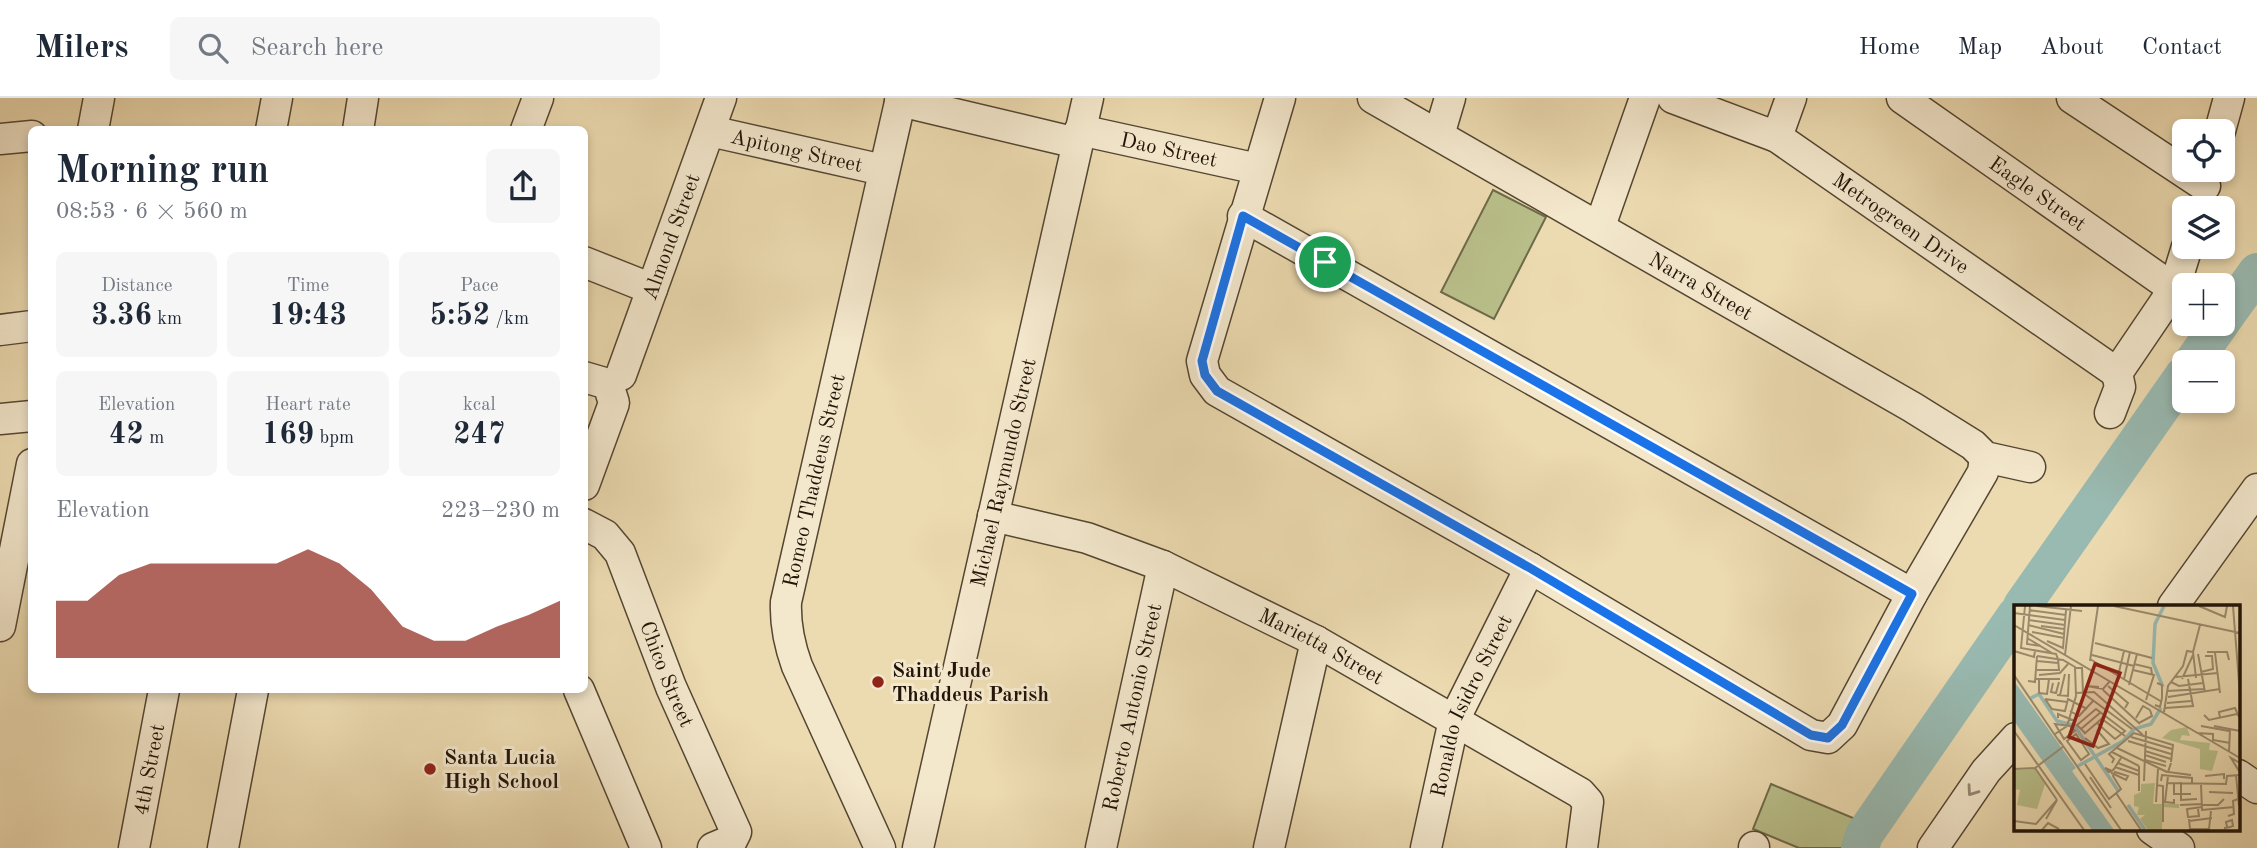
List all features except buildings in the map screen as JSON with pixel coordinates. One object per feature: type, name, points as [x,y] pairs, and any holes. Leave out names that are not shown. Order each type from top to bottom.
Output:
[{"type":"street","points":[[94,126],[99,98]]},
{"type":"street","points":[[272,126],[277,98]]},
{"type":"street","points":[[359,126],[363,98]]},
{"type":"street","points":[[528,126],[538,98]]},
{"type":"street","name":"Almond Street","points":[[588,473],[722,98]]},
{"type":"street","name":"Michael Raymundo Street","points":[[918,848],[1088,98]]},
{"type":"street","points":[[1280,98],[1202,361],[1205,375],[1217,391],[1530,568],[1811,735],[1828,738],[1842,725],[1912,594],[1983,472],[1985,457]]},
{"type":"street","name":"Narra Street","points":[[1373,98],[1912,407],[1973,445],[1985,457],[2030,467]]},
{"type":"street","points":[[1439,135],[1450,98]]},
{"type":"street","points":[[1600,226],[1645,98]]},
{"type":"street","name":"Metrogreen Drive","points":[[1673,98],[1777,137],[2117,373]]},
{"type":"street","points":[[1777,137],[1791,98]]},
{"type":"street","name":"Eagle Street","points":[[1902,98],[2172,288]]},
{"type":"street","points":[[2223,119],[2229,98]]},
{"type":"street","name":"Dao Street","points":[[900,100],[1258,169]]},
{"type":"street","name":"Romeo Thaddeus Street","points":[[880,848],[797,666],[788,642],[785,622],[786,602],[900,100]]},
{"type":"street","points":[[2091,103],[2205,188]]},
{"type":"street","name":"Apitong Street","points":[[710,131],[883,170]]},
{"type":"street","points":[[0,139],[28,136]]},
{"type":"street","points":[[1243,216],[1912,594]]},
{"type":"street","points":[[588,264],[652,289]]},
{"type":"street","points":[[2109,413],[2120,387],[2117,373],[2172,292]]},
{"type":"street","points":[[0,330],[28,326]]},
{"type":"street","points":[[588,378],[617,389]]},
{"type":"street","points":[[0,419],[28,416]]},
{"type":"street","points":[[0,626],[28,484]]},
{"type":"street","points":[[2174,605],[2257,489]]},
{"type":"street","name":"Marietta Street","points":[[993,516],[1087,538],[1163,566],[1316,641],[1580,793],[1588,802],[1582,848]]},
{"type":"street","name":"Chico Street","points":[[588,526],[606,535],[620,553],[671,687],[724,842]]},
{"type":"street","name":"Roberto Antonio Street","points":[[1101,848],[1163,566]]},
{"type":"street","name":"Ronaldo Isidro Street","points":[[1426,848],[1454,719],[1530,568]]},
{"type":"street","points":[[1269,848],[1316,641]]},
{"type":"street","name":"4th Street","points":[[134,848],[163,693]]},
{"type":"street","points":[[223,848],[252,693]]},
{"type":"street","points":[[580,693],[646,848]]},
{"type":"street","points":[[1945,843],[1986,771],[2014,739]]},
{"type":"street","points":[[2240,776],[2257,788]]},
{"type":"street","points":[[2153,830],[2179,848]]},
{"type":"green space","points":[[1493,190],[1546,217],[1494,319],[1441,292]]},
{"type":"green space","points":[[1771,784],[1858,820],[1847,848],[1799,848],[1753,829]]},
{"type":"waterway","points":[[2235,303],[2257,272]]},
{"type":"waterway","points":[[2202,350],[2211,336]]},
{"type":"waterway","points":[[2023,605],[2172,392]]},
{"type":"waterway","points":[[1860,848],[1864,835],[2014,618]]},
{"type":"place","name":"Saint Jude Thaddeus Parish","points":[[878,682]]},
{"type":"place","name":"Santa Lucia High School","points":[[430,769]]},
{"type":"route","points":[[1243,216],[1325,262],[1912,594],[1842,725],[1828,738],[1811,735],[1530,568],[1217,391],[1205,375],[1202,361],[1243,216]]}]
